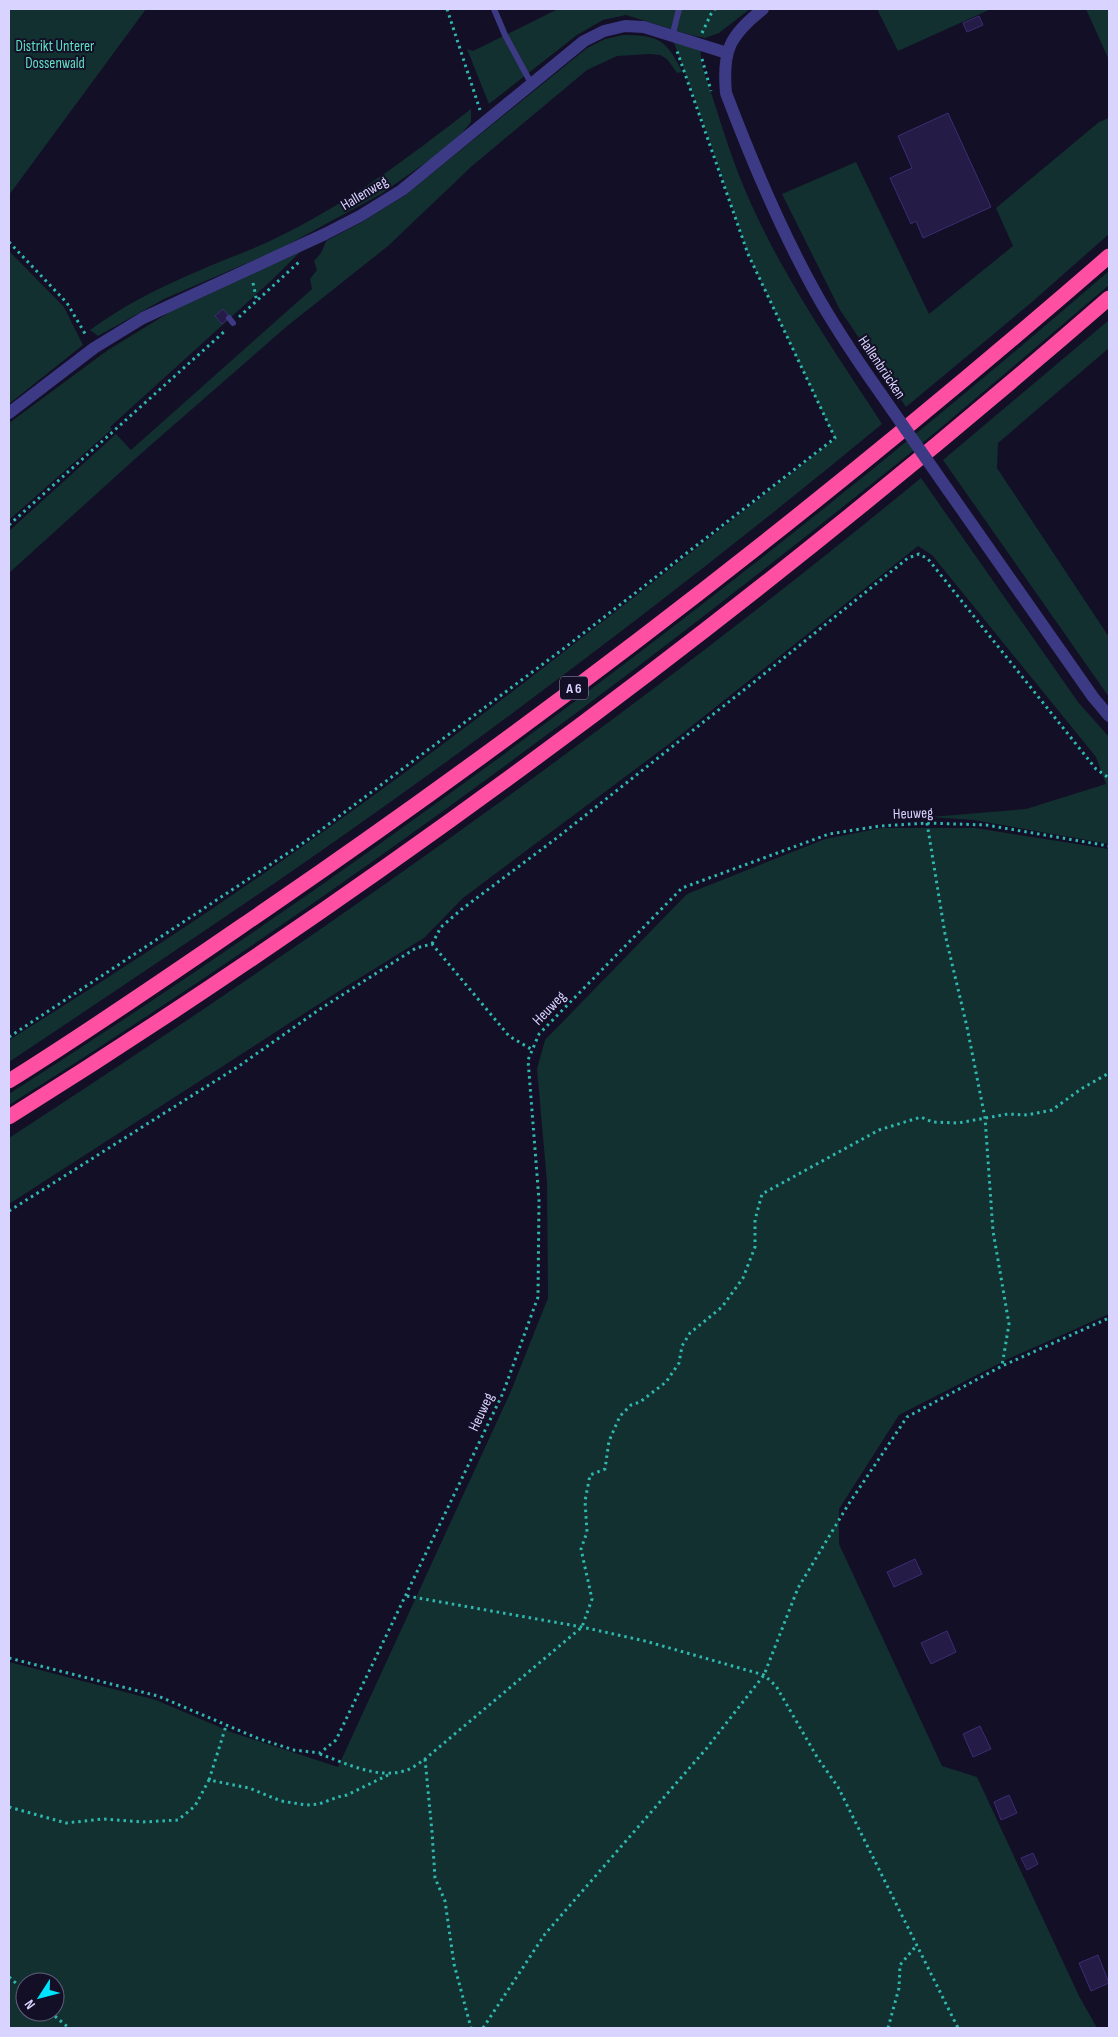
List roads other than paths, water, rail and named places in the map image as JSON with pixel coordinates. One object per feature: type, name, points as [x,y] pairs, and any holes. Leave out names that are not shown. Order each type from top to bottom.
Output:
[{"type":"highway","name":"A 6","points":[[9,1081],[195,958],[316,875],[520,729],[668,617],[827,492],[1109,256]]},
{"type":"highway","name":"A 6","points":[[9,1117],[217,981],[368,878],[543,751],[696,636],[840,522],[971,415],[1109,298]]},
{"type":"street","name":"Hallenbrücken","points":[[763,9],[734,36],[727,53],[724,70],[726,93],[785,233],[814,290],[842,337],[1093,696],[1109,716]]},
{"type":"street","name":"Hallenweg","points":[[9,412],[94,348],[143,318],[326,234],[402,190],[584,41],[604,31],[626,26],[644,28],[727,53]]},
{"type":"lane","points":[[494,9],[505,35],[532,84]]},
{"type":"lane","points":[[672,37],[679,9]]},
{"type":"park label","name":"Distrikt Unterer Dossenwald","points":[[55,54]]}]
